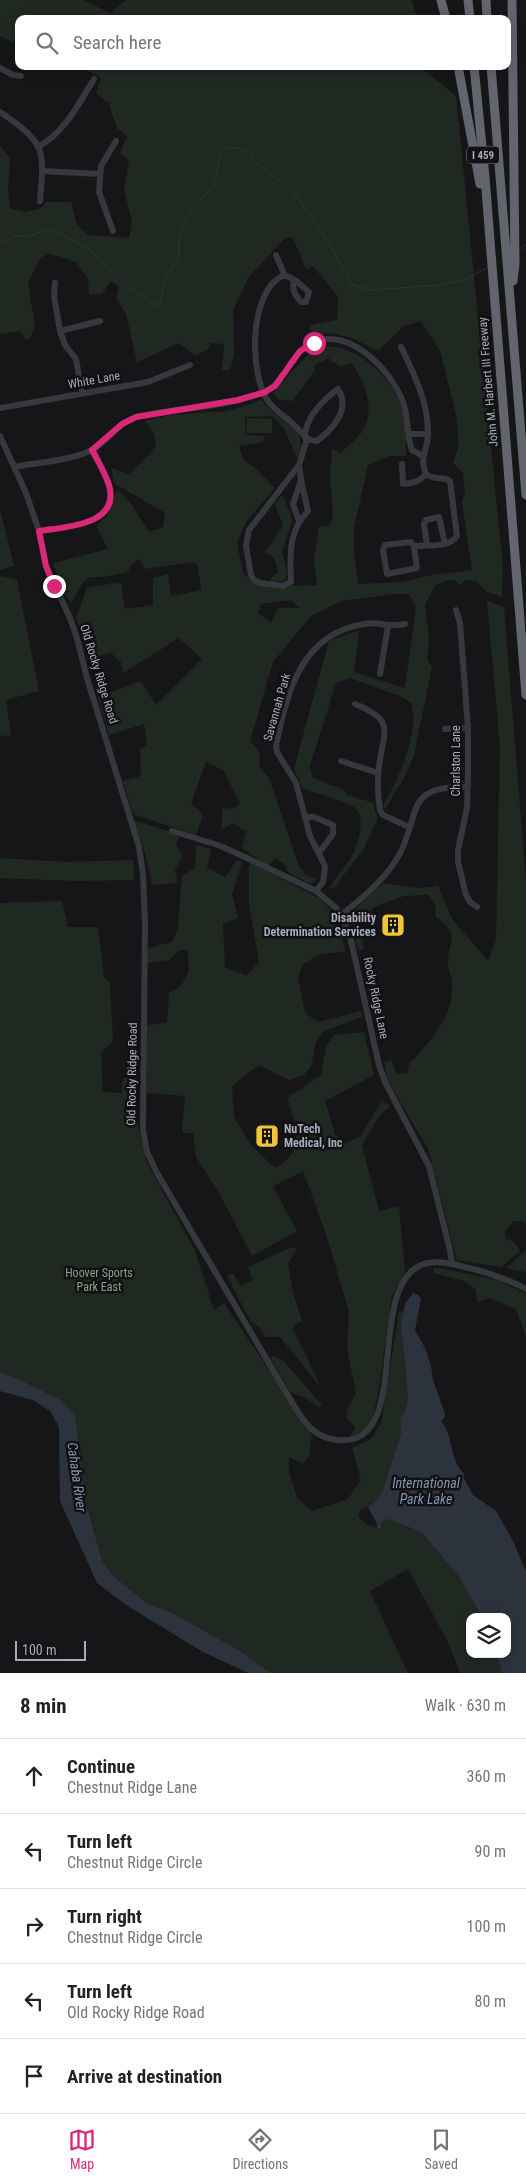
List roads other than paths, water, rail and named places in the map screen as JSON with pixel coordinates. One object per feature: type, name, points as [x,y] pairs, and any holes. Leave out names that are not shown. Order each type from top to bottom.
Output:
[{"type":"highway","points":[[441,0],[445,15]]},
{"type":"highway","points":[[468,0],[470,15]]},
{"type":"highway","points":[[486,0],[487,15]]},
{"type":"highway","points":[[512,0],[510,235],[515,264],[512,307],[526,495]]},
{"type":"highway","points":[[512,92],[518,0]]},
{"type":"highway","points":[[459,70],[490,240]]},
{"type":"highway","name":"John M. Harbert III Freeway","points":[[474,70],[490,240],[526,695]]},
{"type":"highway","name":"I 459","points":[[491,70],[510,235]]},
{"type":"street","points":[[0,68],[13,76],[21,76]]},
{"type":"street","points":[[38,147],[64,128],[94,79]]},
{"type":"street","points":[[0,112],[17,124],[38,147],[42,171],[40,201]]},
{"type":"street","points":[[113,231],[100,197],[100,174],[103,160],[116,141]]},
{"type":"street","points":[[42,171],[100,174]]},
{"type":"street","points":[[276,255],[285,276]]},
{"type":"street","points":[[294,280],[285,276],[280,277],[274,282],[265,294],[255,324],[258,372],[268,401],[306,438],[317,441],[327,434],[339,419],[343,401],[338,389],[328,396],[312,416],[305,430],[306,438],[299,465],[308,511],[299,521],[292,536],[290,548],[291,582],[283,586],[254,580],[247,554],[249,530],[299,465]]},
{"type":"street","points":[[55,283],[54,296],[60,332],[65,345],[76,359],[82,393]]},
{"type":"street","points":[[60,332],[100,321]]},
{"type":"street","points":[[14,467],[72,456],[92,450],[122,424],[136,417],[238,400],[265,392],[275,386],[296,357],[306,347],[322,341],[338,340],[355,347],[382,368],[398,390],[407,415],[412,450],[423,456]]},
{"type":"street","points":[[401,348],[424,401],[428,434],[422,464],[426,474],[432,478],[445,478],[450,481],[458,533],[452,542],[445,544],[414,546],[411,542],[385,545],[383,550],[387,574],[417,568],[414,546]]},
{"type":"street","name":"White Lane","points":[[0,408],[148,382],[190,365]]},
{"type":"street","points":[[410,434],[428,434]]},
{"type":"street","name":"Old Rocky Ridge Road","points":[[0,436],[26,493],[39,531],[46,566],[77,638],[140,857],[146,926],[142,1120],[147,1152],[293,1404],[307,1425],[317,1434],[333,1440],[351,1440],[364,1434],[371,1427],[381,1400],[394,1310],[400,1287],[410,1273],[421,1265],[431,1262],[452,1264],[497,1276],[526,1289]]},
{"type":"street","points":[[39,531],[91,522],[105,510],[110,495],[109,486],[92,450]]},
{"type":"street","points":[[402,464],[403,484],[417,483],[426,474]]},
{"type":"street","points":[[299,521],[293,504],[301,480]]},
{"type":"street","points":[[428,546],[424,524],[426,520],[439,517],[445,544]]},
{"type":"street","name":"Charlston Lane","points":[[456,610],[460,623],[468,728],[467,808],[458,850],[458,862],[466,895],[470,902],[477,907]]},
{"type":"street","name":"Savannah Park","points":[[316,891],[323,882],[326,872],[325,866],[310,836],[296,783],[276,746],[297,674],[302,664],[320,641],[329,634],[365,623],[394,627],[405,624]]},
{"type":"street","points":[[380,674],[388,626]]},
{"type":"street","points":[[355,704],[373,712],[381,719],[384,726],[385,736],[378,772],[380,810],[383,814],[409,827]]},
{"type":"street","points":[[445,729],[468,728]]},
{"type":"street","points":[[341,761],[378,772]]},
{"type":"street","points":[[342,915],[358,902],[393,865],[401,851],[414,809],[428,793],[444,787],[468,787]]},
{"type":"street","points":[[305,817],[314,817],[333,825],[334,834],[319,853]]},
{"type":"street","name":"Rocky Ridge Lane","points":[[172,831],[231,851],[316,891],[342,915],[354,950],[379,1065],[385,1082],[429,1166],[452,1264]]},
{"type":"water","name":"International Park Lake","points":[[413,1293],[421,1299],[415,1330],[425,1348],[431,1366],[433,1380],[445,1414],[441,1421],[448,1434],[456,1462],[464,1473],[463,1476],[473,1495],[496,1511],[513,1541],[526,1571],[526,1673],[502,1673],[498,1658],[511,1658],[511,1613],[480,1613],[459,1577],[425,1536],[414,1529],[387,1519],[381,1523],[382,1529],[377,1528],[377,1524],[368,1507],[375,1502],[382,1492],[401,1434],[400,1419],[405,1411],[408,1397],[401,1324],[405,1304]]},
{"type":"water","name":"Cahaba River","points":[[0,1372],[59,1399],[75,1415],[86,1503],[102,1560],[112,1575],[148,1604],[171,1612],[242,1652],[271,1673],[248,1673],[203,1652],[129,1607],[97,1583],[60,1501],[59,1427],[50,1411],[33,1400],[0,1391]]},
{"type":"waterway","points":[[0,243],[14,236],[28,236],[50,229],[90,250],[129,287],[155,305],[160,303],[164,281],[179,256],[179,239],[185,219],[213,186],[221,152],[227,147],[241,149],[250,154],[254,161],[290,188],[324,235],[352,284],[370,290],[441,285],[463,280],[489,267]]},
{"type":"waterway","points":[[518,250],[526,245]]},
{"type":"place","name":"Disability Determination Services","points":[[393,925]]},
{"type":"place","name":"NuTech Medical, Inc","points":[[267,1136]]},
{"type":"park label","name":"Hoover Sports Park East","points":[[99,1280]]}]
